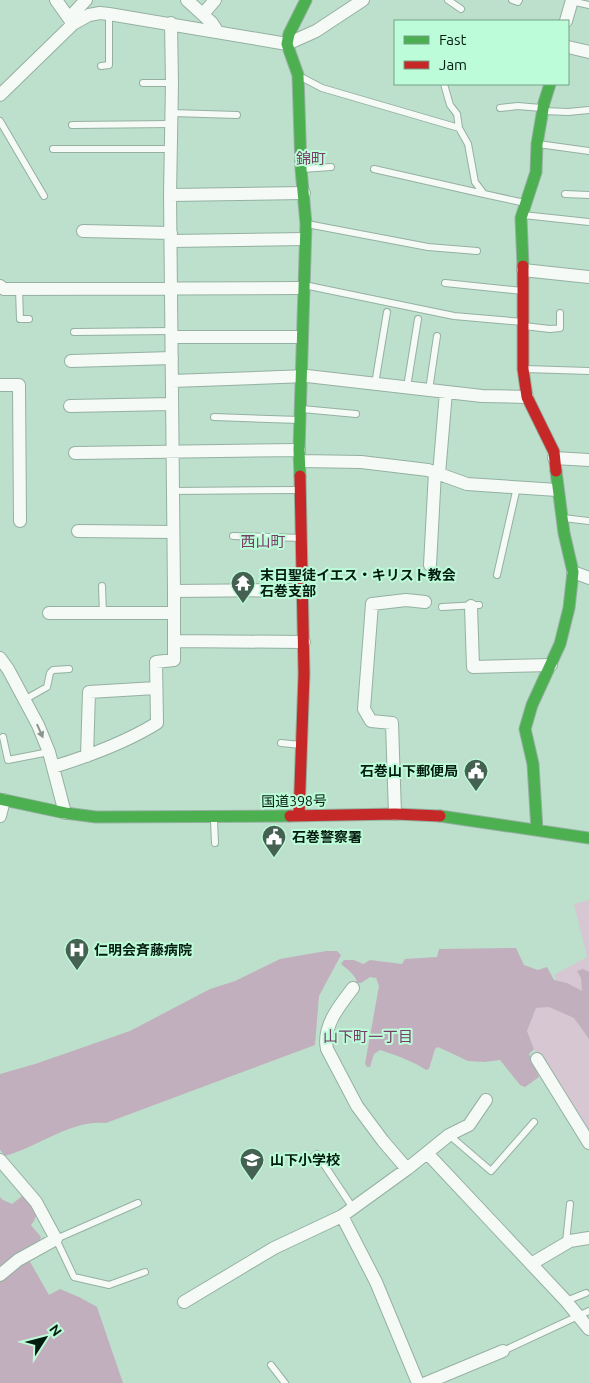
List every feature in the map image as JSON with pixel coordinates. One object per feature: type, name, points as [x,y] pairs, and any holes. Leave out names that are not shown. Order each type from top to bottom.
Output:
[{"type":"main road","points":[[299,816],[303,745],[304,642],[300,414],[306,224],[301,169],[298,75],[287,44],[289,34],[306,0]]},
{"type":"main road","points":[[537,830],[534,764],[526,729],[532,705],[560,644],[569,608],[573,572],[557,490],[554,458],[547,435],[527,396],[523,369],[524,270],[521,218],[536,172],[537,144],[550,85]]},
{"type":"main road","name":"国道398号","points":[[2,799],[66,813],[96,817],[395,814],[450,816],[589,838]]},
{"type":"street","points":[[56,0],[71,21]]},
{"type":"street","points":[[0,95],[71,21],[86,0]]},
{"type":"street","points":[[187,0],[212,23],[217,32]]},
{"type":"street","points":[[202,14],[215,0]]},
{"type":"street","points":[[71,21],[100,13],[171,23],[287,44],[316,30],[362,0]]},
{"type":"street","points":[[566,20],[572,1]]},
{"type":"street","points":[[53,767],[87,756],[138,734],[157,723],[156,662],[174,660],[170,195],[172,118],[171,23]]},
{"type":"street","points":[[569,47],[589,52]]},
{"type":"street","points":[[170,195],[304,193]]},
{"type":"street","points":[[83,231],[171,237],[305,239]]},
{"type":"street","points":[[524,270],[589,277]]},
{"type":"street","points":[[0,286],[4,288],[19,288],[303,286]]},
{"type":"street","points":[[172,334],[302,337]]},
{"type":"street","points":[[71,361],[172,358]]},
{"type":"street","points":[[172,382],[301,376],[482,396],[527,396]]},
{"type":"street","points":[[0,385],[19,384],[20,520]]},
{"type":"street","points":[[430,565],[437,473],[446,392]]},
{"type":"street","points":[[70,406],[172,404]]},
{"type":"street","points":[[76,452],[173,451],[300,455],[437,473],[467,484],[557,490]]},
{"type":"street","points":[[554,458],[589,460]]},
{"type":"street","points":[[78,531],[173,532]]},
{"type":"street","points":[[573,572],[589,578]]},
{"type":"street","points":[[174,591],[302,590]]},
{"type":"street","points":[[395,814],[392,722],[371,721],[364,708],[372,604],[406,600],[425,602]]},
{"type":"street","points":[[475,606],[473,667],[551,665]]},
{"type":"street","points":[[49,613],[174,613]]},
{"type":"street","points":[[174,641],[304,642]]},
{"type":"street","points":[[0,658],[8,669],[38,725],[50,752],[66,813]]},
{"type":"street","points":[[87,756],[89,692],[156,688]]},
{"type":"street","points":[[0,816],[2,799]]},
{"type":"street","points":[[573,834],[589,827]]},
{"type":"street","points":[[353,988],[327,1030],[325,1039],[327,1049],[357,1106],[407,1169]]},
{"type":"street","points":[[537,1059],[589,1143]]},
{"type":"street","points":[[184,1302],[274,1248],[342,1216],[407,1169],[449,1135],[469,1125],[486,1100]]},
{"type":"street","points":[[427,1153],[566,1301],[584,1313],[589,1329]]},
{"type":"street","points":[[0,1160],[36,1202],[56,1239],[18,1260],[0,1275]]},
{"type":"street","points":[[342,1216],[376,1282],[418,1383]]},
{"type":"street","points":[[532,1264],[570,1241],[589,1238]]},
{"type":"street","points":[[426,1383],[503,1351]]},
{"type":"lane","points":[[448,0],[461,9]]},
{"type":"lane","points":[[512,0],[518,2],[519,0]]},
{"type":"lane","points":[[572,1],[589,5]]},
{"type":"lane","points":[[100,66],[108,65],[109,14]]},
{"type":"lane","points":[[298,75],[322,88],[459,128]]},
{"type":"lane","points":[[143,83],[172,83]]},
{"type":"lane","points":[[444,85],[450,104],[457,114],[459,128],[468,144],[475,182],[484,194]]},
{"type":"lane","points":[[500,108],[534,106],[543,110],[568,112],[589,110]]},
{"type":"lane","points":[[72,125],[237,115]]},
{"type":"lane","points":[[0,121],[44,196]]},
{"type":"lane","points":[[537,144],[589,151]]},
{"type":"lane","points":[[53,149],[171,149]]},
{"type":"lane","points":[[301,169],[331,167]]},
{"type":"lane","points":[[374,169],[526,203]]},
{"type":"lane","points":[[565,194],[589,195]]},
{"type":"lane","points":[[522,214],[589,222]]},
{"type":"lane","points":[[306,224],[428,247],[478,251]]},
{"type":"lane","points":[[445,283],[524,291]]},
{"type":"lane","points":[[303,286],[454,316],[550,329],[560,328],[560,313]]},
{"type":"lane","points":[[19,288],[20,319],[28,319]]},
{"type":"lane","points":[[375,384],[387,312]]},
{"type":"lane","points":[[407,388],[418,319]]},
{"type":"lane","points":[[74,332],[172,334]]},
{"type":"lane","points":[[429,390],[437,336]]},
{"type":"lane","points":[[523,369],[589,371]]},
{"type":"lane","points":[[214,417],[356,414]]},
{"type":"lane","points":[[498,575],[518,487]]},
{"type":"lane","points":[[173,492],[302,490]]},
{"type":"lane","points":[[562,518],[589,521]]},
{"type":"lane","points":[[233,536],[302,538]]},
{"type":"lane","points":[[102,586],[103,614]]},
{"type":"lane","points":[[442,607],[475,606]]},
{"type":"lane","points":[[24,700],[46,687],[50,673],[54,670],[69,669]]},
{"type":"lane","points":[[3,737],[8,760],[50,752]]},
{"type":"lane","points":[[281,744],[303,745]]},
{"type":"lane","points":[[214,817],[215,843]]},
{"type":"lane","points":[[449,1135],[491,1171],[534,1122]]},
{"type":"lane","points":[[302,1163],[317,1154],[352,1208]]},
{"type":"lane","points":[[138,1203],[56,1239],[74,1277],[109,1285],[145,1272]]},
{"type":"lane","points":[[566,1244],[570,1204]]},
{"type":"lane","points":[[566,1301],[586,1293]]},
{"type":"lane","points":[[503,1351],[584,1313]]},
{"type":"lane","points":[[271,1365],[285,1383]]},
{"type":"shaded area","points":[[589,900],[589,999],[572,1010],[554,975],[587,957],[574,904]]},
{"type":"shaded area","points":[[516,948],[524,965],[538,970],[547,967],[554,980],[567,983],[582,991],[581,978],[577,971],[583,969],[589,972],[589,1039],[574,1018],[549,1007],[536,1008],[527,1031],[534,1049],[529,1054],[539,1077],[525,1087],[520,1085],[500,1060],[468,1061],[438,1047],[435,1049],[429,1069],[426,1070],[410,1061],[380,1050],[374,1054],[370,1067],[367,1067],[365,1064],[379,986],[376,978],[370,977],[361,983],[357,983],[353,975],[341,964],[344,960],[354,960],[363,964],[370,960],[402,964],[405,959],[437,957],[439,949]]},
{"type":"shaded area","points":[[326,951],[337,951],[341,955],[319,996],[315,1045],[106,1123],[93,1123],[67,1130],[5,1156],[0,1150],[0,1074],[130,1031],[210,989],[235,981],[280,959]]},
{"type":"shaded area","points":[[549,1007],[574,1018],[589,1039],[589,1133],[534,1049],[527,1031],[535,1008]]},
{"type":"shaded area","points":[[26,1193],[37,1213],[31,1225],[41,1237],[39,1243],[0,1271],[0,1197],[12,1204]]},
{"type":"shaded area","points":[[29,1260],[49,1295],[60,1289],[97,1307],[123,1383],[0,1383],[0,1282]]},
{"type":"traffic: fast","points":[[300,476],[299,450],[306,224],[301,169],[298,75],[287,44],[289,34],[306,0]]},
{"type":"traffic: fast","points":[[523,266],[521,218],[536,172],[537,144],[544,103],[550,85]]},
{"type":"traffic: fast","points":[[537,830],[533,764],[525,729],[532,705],[560,644],[569,608],[573,572],[564,533],[556,471]]},
{"type":"traffic: fast","points":[[0,799],[65,813],[96,817],[290,816]]},
{"type":"traffic: fast","points":[[440,816],[589,838]]},
{"type":"traffic: jam","points":[[523,266],[523,369],[527,397],[554,452],[556,471]]},
{"type":"traffic: jam","points":[[299,816],[304,674],[300,476]]},
{"type":"traffic: jam","points":[[290,816],[395,814],[440,816]]},
{"type":"place","name":"末日聖徒イエス・キリスト教会 石巻支部","points":[[243,604]]},
{"type":"place","name":"石巻山下郵便局","points":[[476,792]]},
{"type":"place","name":"石巻警察署","points":[[274,858]]},
{"type":"place","name":"仁明会斉藤病院","points":[[77,971]]},
{"type":"place","name":"山下小学校","points":[[252,1181]]},
{"type":"district","name":"錦町","points":[[311,158]]},
{"type":"district","name":"西山町","points":[[263,541]]},
{"type":"district","name":"山下町一丁目","points":[[368,1036]]}]
